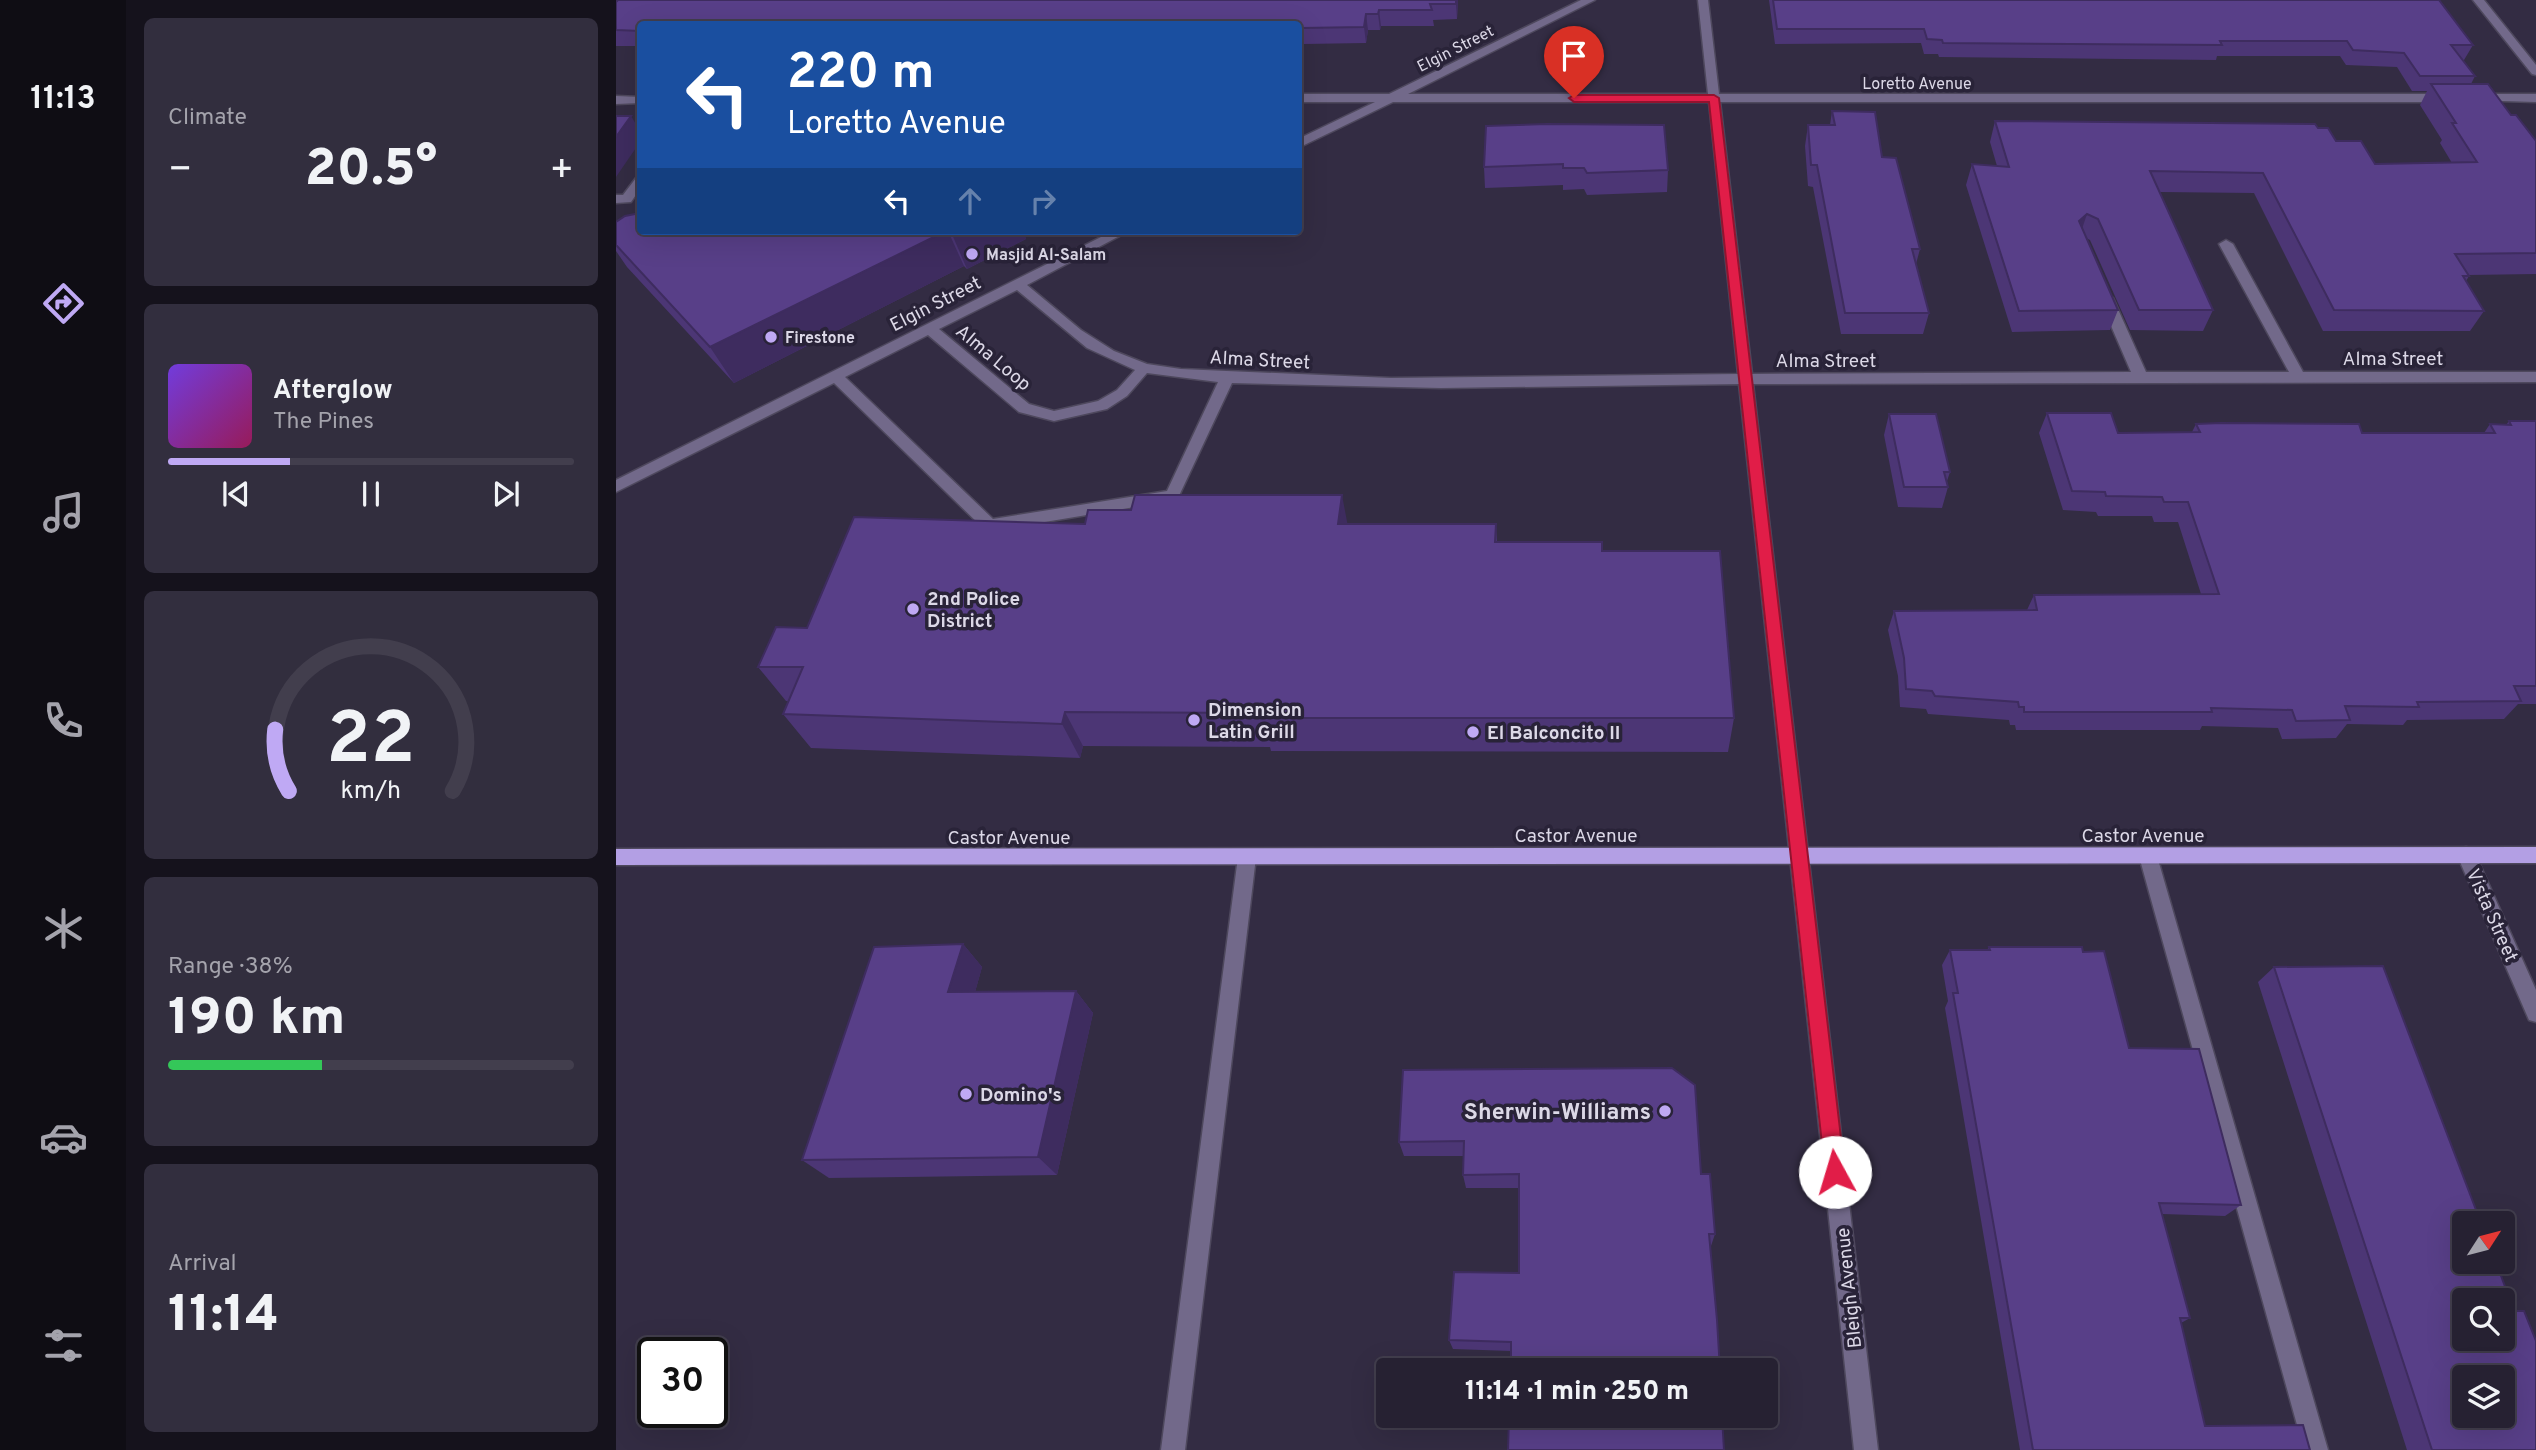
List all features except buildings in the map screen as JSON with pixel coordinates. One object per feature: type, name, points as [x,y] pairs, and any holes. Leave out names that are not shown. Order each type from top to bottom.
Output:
[{"type":"main road","name":"Castor Avenue","points":[[616,858],[2536,855]]},
{"type":"street","name":"Elgin Street","points":[[1302,143],[1590,0]]},
{"type":"street","name":"Bleigh Avenue","points":[[1703,0],[1866,1450]]},
{"type":"street","points":[[2478,0],[2536,72]]},
{"type":"street","name":"Loretto Avenue","points":[[1302,98],[2536,98]]},
{"type":"street","points":[[616,100],[637,100]]},
{"type":"street","points":[[616,199],[627,199],[637,185]]},
{"type":"street","name":"Elgin Street","points":[[616,487],[1115,235]]},
{"type":"street","points":[[2226,244],[2299,378]]},
{"type":"street","points":[[2097,278],[2141,378]]},
{"type":"street","name":"Alma Street","points":[[1017,283],[1068,329],[1118,358],[1144,368],[1228,377],[1440,384],[1747,379],[2536,377]]},
{"type":"street","name":"Alma Loop","points":[[929,328],[1024,408],[1054,416],[1102,405],[1122,393],[1144,368]]},
{"type":"street","points":[[835,376],[990,525],[1172,496],[1228,377]]},
{"type":"street","name":"Vista Street","points":[[2466,855],[2536,1013]]},
{"type":"street","points":[[2148,856],[2316,1450]]},
{"type":"street","points":[[1173,1450],[1247,857]]},
{"type":"place","name":"Masjid Al-Salam","points":[[972,254]]},
{"type":"place","name":"Firestone","points":[[771,337]]},
{"type":"place","name":"2nd Police District","points":[[913,609]]},
{"type":"place","name":"Dimension Latin Grill","points":[[1194,720]]},
{"type":"place","name":"El Balconcito II","points":[[1473,732]]},
{"type":"place","name":"Domino's","points":[[966,1094]]},
{"type":"place","name":"Sherwin-Williams","points":[[1665,1111]]},
{"type":"route","points":[[1574,98],[1714,98],[1835,1172]]}]
